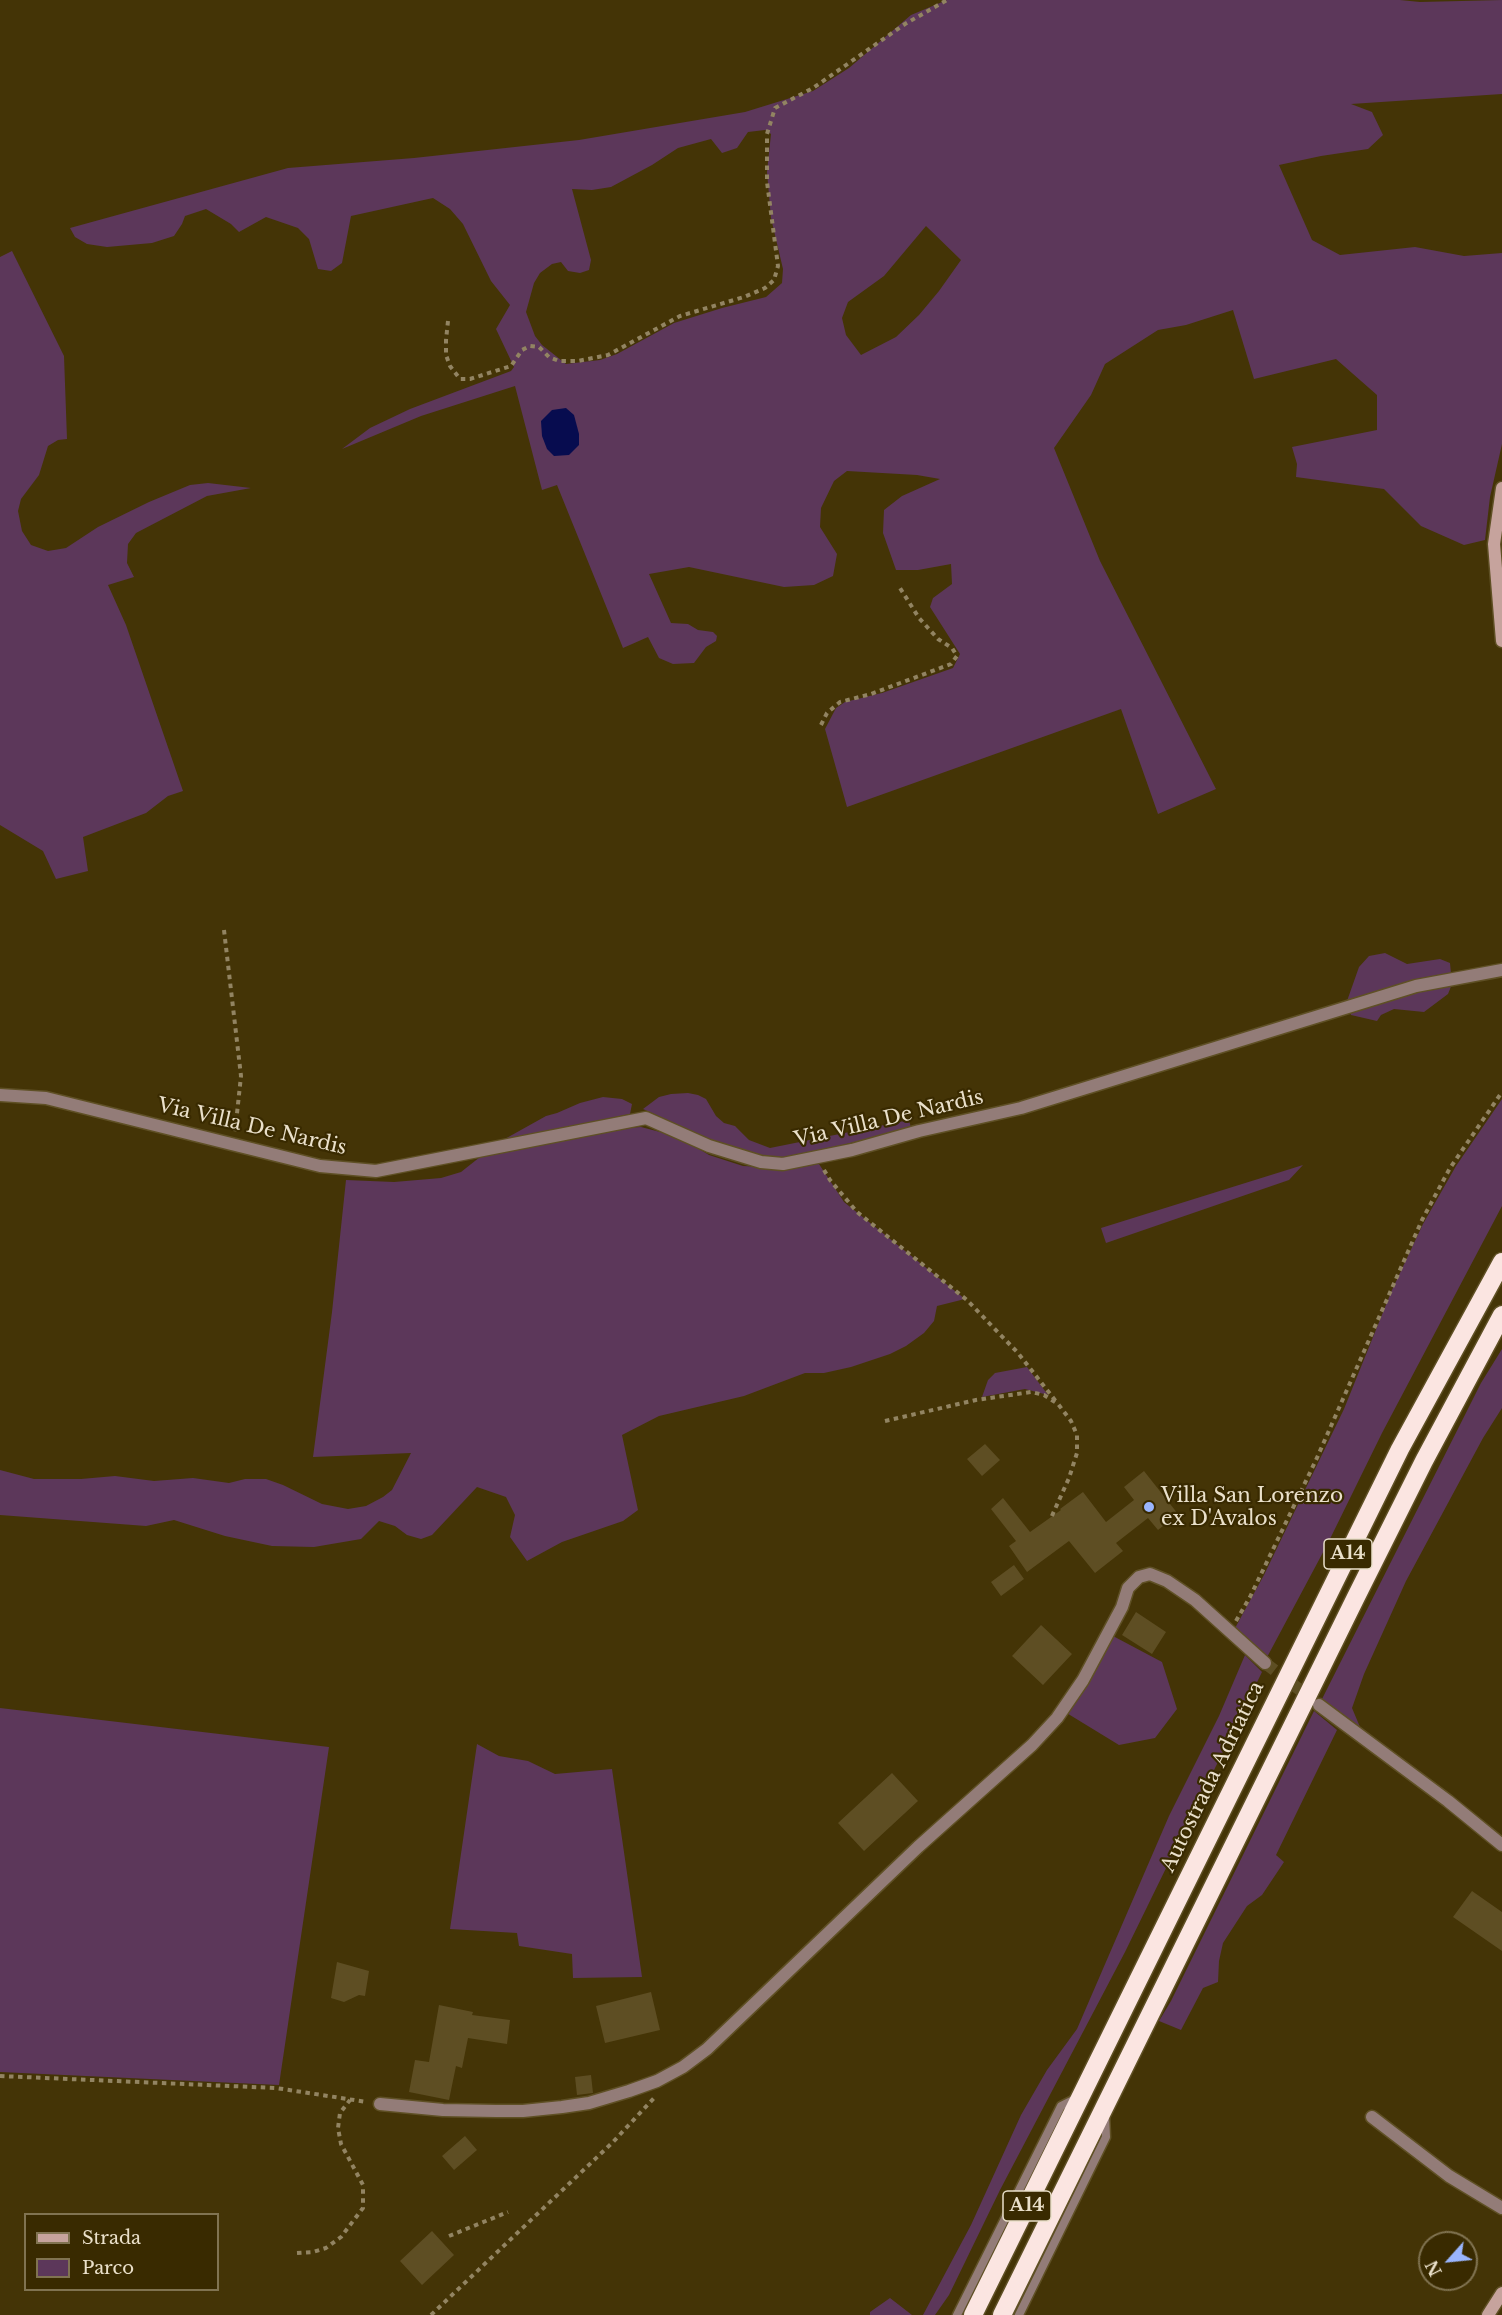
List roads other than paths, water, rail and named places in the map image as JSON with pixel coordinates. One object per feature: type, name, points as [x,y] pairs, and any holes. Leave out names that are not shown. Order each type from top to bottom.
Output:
[{"type":"highway","name":"Autostrada Adriatica","points":[[973,2315],[1400,1449],[1502,1262]]},
{"type":"highway","name":"A14","points":[[1002,2315],[1424,1461],[1502,1315]]},
{"type":"street","points":[[1502,488],[1494,544],[1502,641]]},
{"type":"street","name":"Via Villa De Nardis","points":[[0,1095],[46,1098],[320,1166],[376,1171],[646,1118],[709,1146],[761,1162],[783,1164],[817,1158],[1021,1108],[1416,986],[1502,970]]},
{"type":"street","points":[[380,2104],[443,2110],[523,2111],[589,2103],[644,2086],[669,2074],[707,2049],[918,1847],[1032,1745],[1057,1718],[1083,1680],[1122,1607],[1128,1588],[1139,1577],[1150,1574],[1167,1581],[1195,1600],[1265,1663]]},
{"type":"street","points":[[1318,1705],[1448,1801],[1502,1845]]},
{"type":"street","points":[[1372,2117],[1449,2176],[1502,2208]]},
{"type":"street","points":[[1488,2315],[1501,2296]]},
{"type":"lane","points":[[957,2315],[1060,2106],[1081,2096]]},
{"type":"lane","points":[[1019,2315],[1106,2137],[1105,2106]]},
{"type":"tunnel","points":[[1265,1663],[1313,1700]]},
{"type":"place","name":"Villa San Lorenzo ex D'Avalos","points":[[1149,1507]]}]
